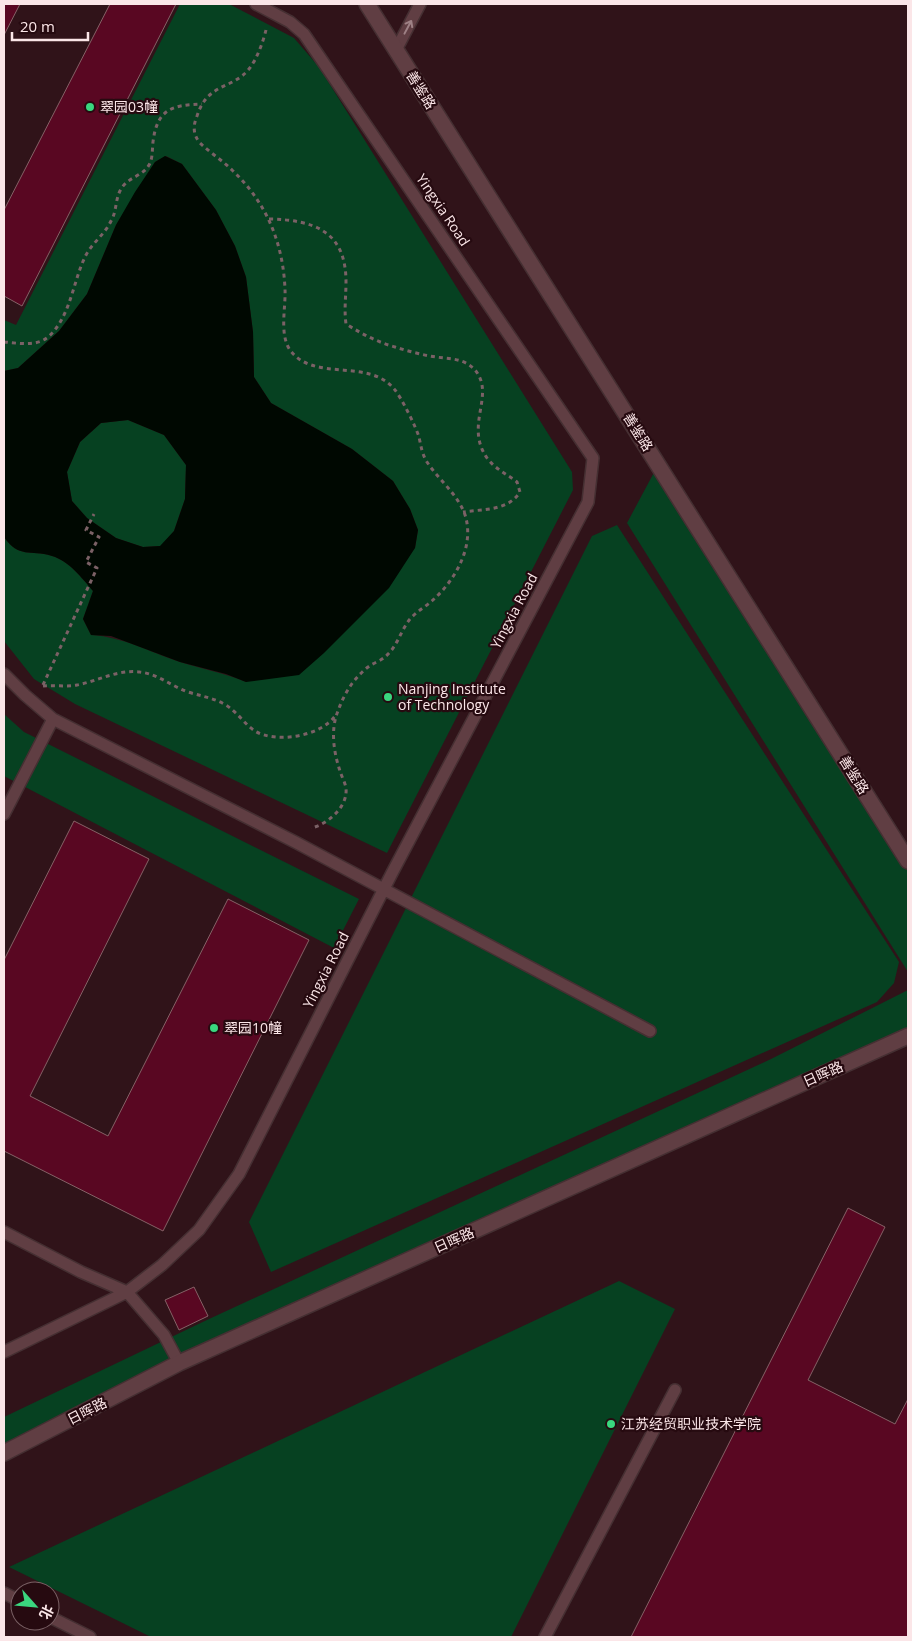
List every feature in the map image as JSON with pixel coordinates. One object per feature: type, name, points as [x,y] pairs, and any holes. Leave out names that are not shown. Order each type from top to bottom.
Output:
[{"type":"street","name":"善鉴路","points":[[367,4],[908,861]]},
{"type":"street","name":"日晖路","points":[[4,1453],[179,1363],[908,1036]]},
{"type":"lane","name":"Yingxia Road","points":[[4,1352],[127,1292],[162,1265],[199,1230],[239,1174],[384,888],[588,502],[593,458],[304,34],[256,4]]},
{"type":"lane","points":[[396,50],[420,4]]},
{"type":"lane","points":[[4,674],[53,719],[298,843],[650,1031]]},
{"type":"lane","points":[[4,814],[53,719]]},
{"type":"lane","points":[[4,1232],[81,1272],[127,1292],[164,1335],[179,1363]]},
{"type":"lane","points":[[545,1637],[675,1390]]},
{"type":"lane","points":[[60,1622],[90,1637]]},
{"type":"path","points":[[25,695],[42,686],[76,685],[126,672],[139,672],[165,679],[188,692],[213,698],[240,715],[253,730],[274,736],[287,737],[312,732],[330,722],[352,682],[368,667],[387,655],[412,616],[434,600],[450,580],[466,549],[469,534],[464,512],[449,488],[428,464],[418,435],[392,386],[371,375],[354,370],[311,366],[303,362],[290,350],[285,333],[283,270],[276,235],[269,218],[249,188],[233,171],[198,142],[194,134],[194,124],[202,104],[218,87],[239,77],[249,68],[264,36],[271,12]]},
{"type":"path","points":[[4,342],[26,344],[38,342],[47,337],[69,300],[86,254],[111,223],[120,190],[125,183],[145,171],[149,165],[154,130],[158,120],[165,112],[172,108],[188,104],[202,104]]},
{"type":"path","points":[[269,218],[290,219],[326,231],[343,255],[346,282],[344,305],[346,324],[368,338],[394,347],[435,357],[450,357],[465,362],[475,370],[483,395],[477,432],[480,446],[488,459],[500,471],[517,482],[520,492],[511,503],[501,507],[464,512]]},
{"type":"path","points":[[42,686],[97,568],[86,562],[99,537],[86,530],[94,514]]},
{"type":"path","points":[[298,843],[307,829],[318,827],[328,820],[344,800],[346,786],[336,758],[333,742],[336,713]]},
{"type":"green space","points":[[180,4],[229,4],[294,38],[319,67],[572,472],[573,490],[387,853],[75,704],[34,679],[4,641],[4,537],[9,544],[20,551],[58,558],[75,570],[93,591],[83,619],[91,635],[125,642],[180,662],[246,682],[415,548],[418,530],[410,509],[393,481],[352,449],[271,403],[254,377],[253,332],[246,277],[235,246],[216,210],[182,164],[166,156],[155,162],[116,225],[87,294],[59,331],[18,368],[4,371],[4,320],[16,325]]},
{"type":"green space","points":[[128,420],[164,435],[186,465],[185,499],[174,531],[161,546],[143,547],[116,538],[87,518],[72,501],[67,472],[80,442],[101,423]]},
{"type":"green space","points":[[658,465],[908,861],[908,972],[627,523]]},
{"type":"green space","points":[[617,525],[899,962],[894,983],[877,1002],[271,1272],[249,1222],[592,536]]},
{"type":"green space","points":[[4,714],[24,732],[359,899],[334,948],[4,776]]},
{"type":"green space","points":[[908,990],[908,1036],[179,1363],[4,1453],[4,1417],[209,1319],[771,1059]]},
{"type":"green space","points":[[619,1281],[675,1309],[511,1637],[151,1637],[60,1592],[60,1581],[37,1581],[9,1567]]},
{"type":"shaded area","points":[[165,156],[182,164],[216,210],[235,246],[246,277],[253,332],[254,377],[271,403],[352,449],[393,481],[410,509],[418,530],[415,548],[389,588],[324,653],[299,675],[246,682],[226,674],[180,662],[111,636],[91,635],[83,619],[93,591],[75,570],[58,558],[20,551],[9,544],[4,537],[4,371],[18,368],[59,331],[87,294],[116,225],[155,162]],"holes":[[[128,420],[164,435],[186,465],[185,499],[174,531],[160,546],[143,547],[116,538],[87,518],[72,501],[67,472],[80,442],[101,423]]]},
{"type":"building","points":[[4,4],[20,4],[4,35]]},
{"type":"building","name":"翠园03幢","points":[[110,4],[176,4],[22,306],[4,296],[4,210]]},
{"type":"building","name":"翠园10幢","points":[[74,821],[149,859],[30,1096],[108,1136],[228,899],[309,940],[163,1231],[4,1151],[4,960]]},
{"type":"building","points":[[848,1208],[885,1227],[808,1380],[895,1424],[908,1399],[908,1637],[631,1637]]},
{"type":"building","points":[[194,1287],[208,1316],[179,1330],[165,1300]]},
{"type":"place","name":"翠园03幢","points":[[90,107]]},
{"type":"place","name":"Nanjing Institute of Technology","points":[[388,697]]},
{"type":"place","name":"翠园10幢","points":[[214,1028]]},
{"type":"place","name":"江苏经贸职业技术学院","points":[[611,1424]]}]
